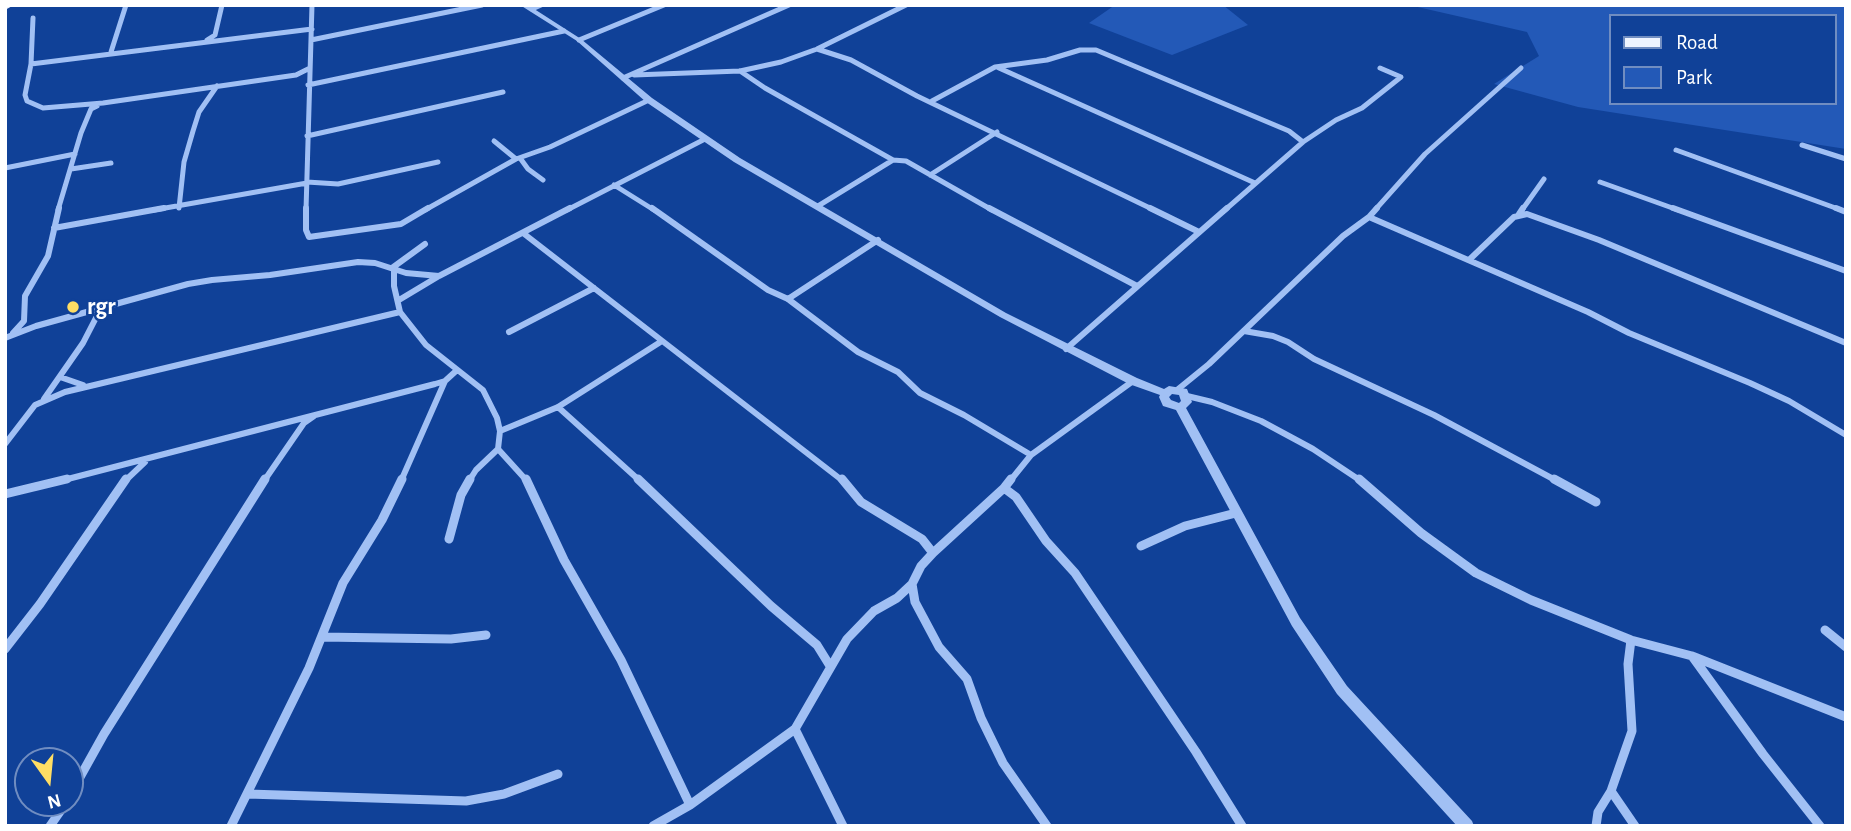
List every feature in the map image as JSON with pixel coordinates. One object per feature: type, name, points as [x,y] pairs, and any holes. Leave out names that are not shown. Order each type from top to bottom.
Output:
[{"type":"street","points":[[111,52],[126,5]]},
{"type":"street","points":[[215,36],[222,5]]},
{"type":"street","points":[[312,5],[307,136],[306,230],[309,237],[401,225],[518,159],[550,147],[649,100]]},
{"type":"street","points":[[311,40],[482,5]]},
{"type":"street","points":[[579,40],[664,5]]},
{"type":"street","points":[[623,78],[789,5]]},
{"type":"street","points":[[634,75],[740,71],[780,62],[817,49],[906,5]]},
{"type":"street","points":[[532,7],[579,40],[649,100],[705,139],[1003,315],[1066,349],[1165,393],[1212,402],[1261,421],[1313,449],[1354,476],[1422,533],[1476,573],[1531,600],[1631,640],[1692,656],[1846,717]]},
{"type":"street","points":[[33,18],[31,64],[25,95],[27,101],[43,108],[88,108],[103,103],[217,86],[296,75],[308,77]]},
{"type":"street","points":[[31,64],[312,29]]},
{"type":"street","points":[[308,85],[564,31]]},
{"type":"street","points":[[204,42],[215,36],[224,38]]},
{"type":"street","points":[[817,49],[851,60],[884,79],[1199,232]]},
{"type":"street","points":[[932,101],[995,67],[1047,60],[1080,50],[1096,50],[1289,131],[1303,142]]},
{"type":"street","points":[[995,67],[1255,183]]},
{"type":"street","points":[[296,75],[310,68]]},
{"type":"street","points":[[1066,349],[1303,142],[1336,120],[1362,108],[1401,77],[1380,68]]},
{"type":"street","points":[[1165,393],[1167,403],[1181,398],[1244,331],[1343,236],[1369,217],[1425,154],[1521,68]]},
{"type":"street","points":[[740,71],[765,88],[893,160],[906,161],[1009,220],[1137,286]]},
{"type":"street","points":[[178,208],[184,162],[192,131],[199,112],[217,86]]},
{"type":"street","points":[[307,136],[503,92]]},
{"type":"street","points":[[8,337],[24,321],[25,296],[48,256],[88,108]]},
{"type":"street","points":[[930,175],[997,132]]},
{"type":"street","points":[[399,300],[439,276],[705,139]]},
{"type":"street","points":[[494,141],[543,180]]},
{"type":"street","points":[[1802,145],[1846,159]]},
{"type":"street","points":[[1676,150],[1846,212]]},
{"type":"street","points":[[5,168],[75,154]]},
{"type":"street","points":[[818,206],[893,160]]},
{"type":"street","points":[[54,228],[178,208],[307,181],[338,184],[438,162]]},
{"type":"street","points":[[71,169],[111,163]]},
{"type":"street","points":[[1469,260],[1520,214],[1544,179]]},
{"type":"street","points":[[1600,182],[1846,271]]},
{"type":"street","points":[[614,185],[768,290],[788,299],[858,352],[898,372],[920,393],[964,415],[1031,455]]},
{"type":"street","points":[[1520,214],[1527,214],[1599,240],[1846,344]]},
{"type":"street","points":[[1369,217],[1789,401],[1846,435]]},
{"type":"street","points":[[523,233],[838,475],[861,502],[922,539],[933,553]]},
{"type":"street","points":[[788,299],[878,240]]},
{"type":"street","points":[[393,269],[425,244]]},
{"type":"street","points":[[8,337],[36,326],[188,284],[212,280],[270,275],[358,262],[375,263],[420,276],[439,276]]},
{"type":"street","points":[[393,269],[400,312],[426,345],[483,390],[500,430],[498,449],[476,470],[461,495],[449,539]]},
{"type":"street","points":[[509,332],[594,288]]},
{"type":"street","points":[[5,444],[30,410],[43,399],[60,377],[83,343],[100,310]]},
{"type":"street","points":[[43,399],[87,386],[400,312]]},
{"type":"street","points":[[24,321],[36,326]]},
{"type":"street","points":[[1244,331],[1273,336],[1288,342],[1325,365],[1434,415],[1595,502]]},
{"type":"street","points":[[500,430],[558,407],[662,341]]},
{"type":"street","points":[[231,826],[322,637],[343,583],[382,520],[412,459],[445,381],[456,371]]},
{"type":"street","points":[[60,377],[87,386]]},
{"type":"street","points":[[5,494],[128,469],[147,460],[445,381]]},
{"type":"street","points":[[653,826],[690,805],[795,729],[830,666],[847,639],[861,624],[912,584],[921,566],[1003,488],[1031,455],[1133,381]]},
{"type":"street","points":[[1181,398],[1236,513],[1296,622],[1342,690],[1467,826]]},
{"type":"street","points":[[558,407],[771,606],[817,645],[830,666]]},
{"type":"street","points":[[84,770],[283,451],[304,423],[317,413]]},
{"type":"street","points":[[498,449],[529,483],[589,607],[621,660],[690,805]]},
{"type":"street","points":[[5,649],[19,634],[128,469]]},
{"type":"street","points":[[1003,488],[1016,496],[1046,541],[1075,573],[1196,752],[1242,826]]},
{"type":"street","points":[[1141,545],[1185,526],[1236,513]]},
{"type":"street","points":[[912,584],[915,601],[939,647],[967,680],[981,718],[1003,763],[1047,826]]},
{"type":"street","points":[[1825,630],[1846,647]]},
{"type":"street","points":[[322,637],[437,639],[486,635]]},
{"type":"street","points":[[1595,826],[1598,812],[1611,791],[1632,731],[1628,664],[1631,640]]},
{"type":"street","points":[[1692,656],[1763,754],[1820,826]]},
{"type":"street","points":[[795,729],[843,826]]},
{"type":"street","points":[[248,794],[466,801],[504,794],[558,774]]},
{"type":"street","points":[[1611,791],[1635,826]]},
{"type":"green space","points":[[1115,5],[1223,5],[1248,25],[1172,55],[1089,23]]},
{"type":"green space","points":[[1409,5],[1846,5],[1846,149],[1578,107],[1494,84],[1539,56],[1527,32]]},
{"type":"place","name":"rgr","points":[[73,307]]}]
